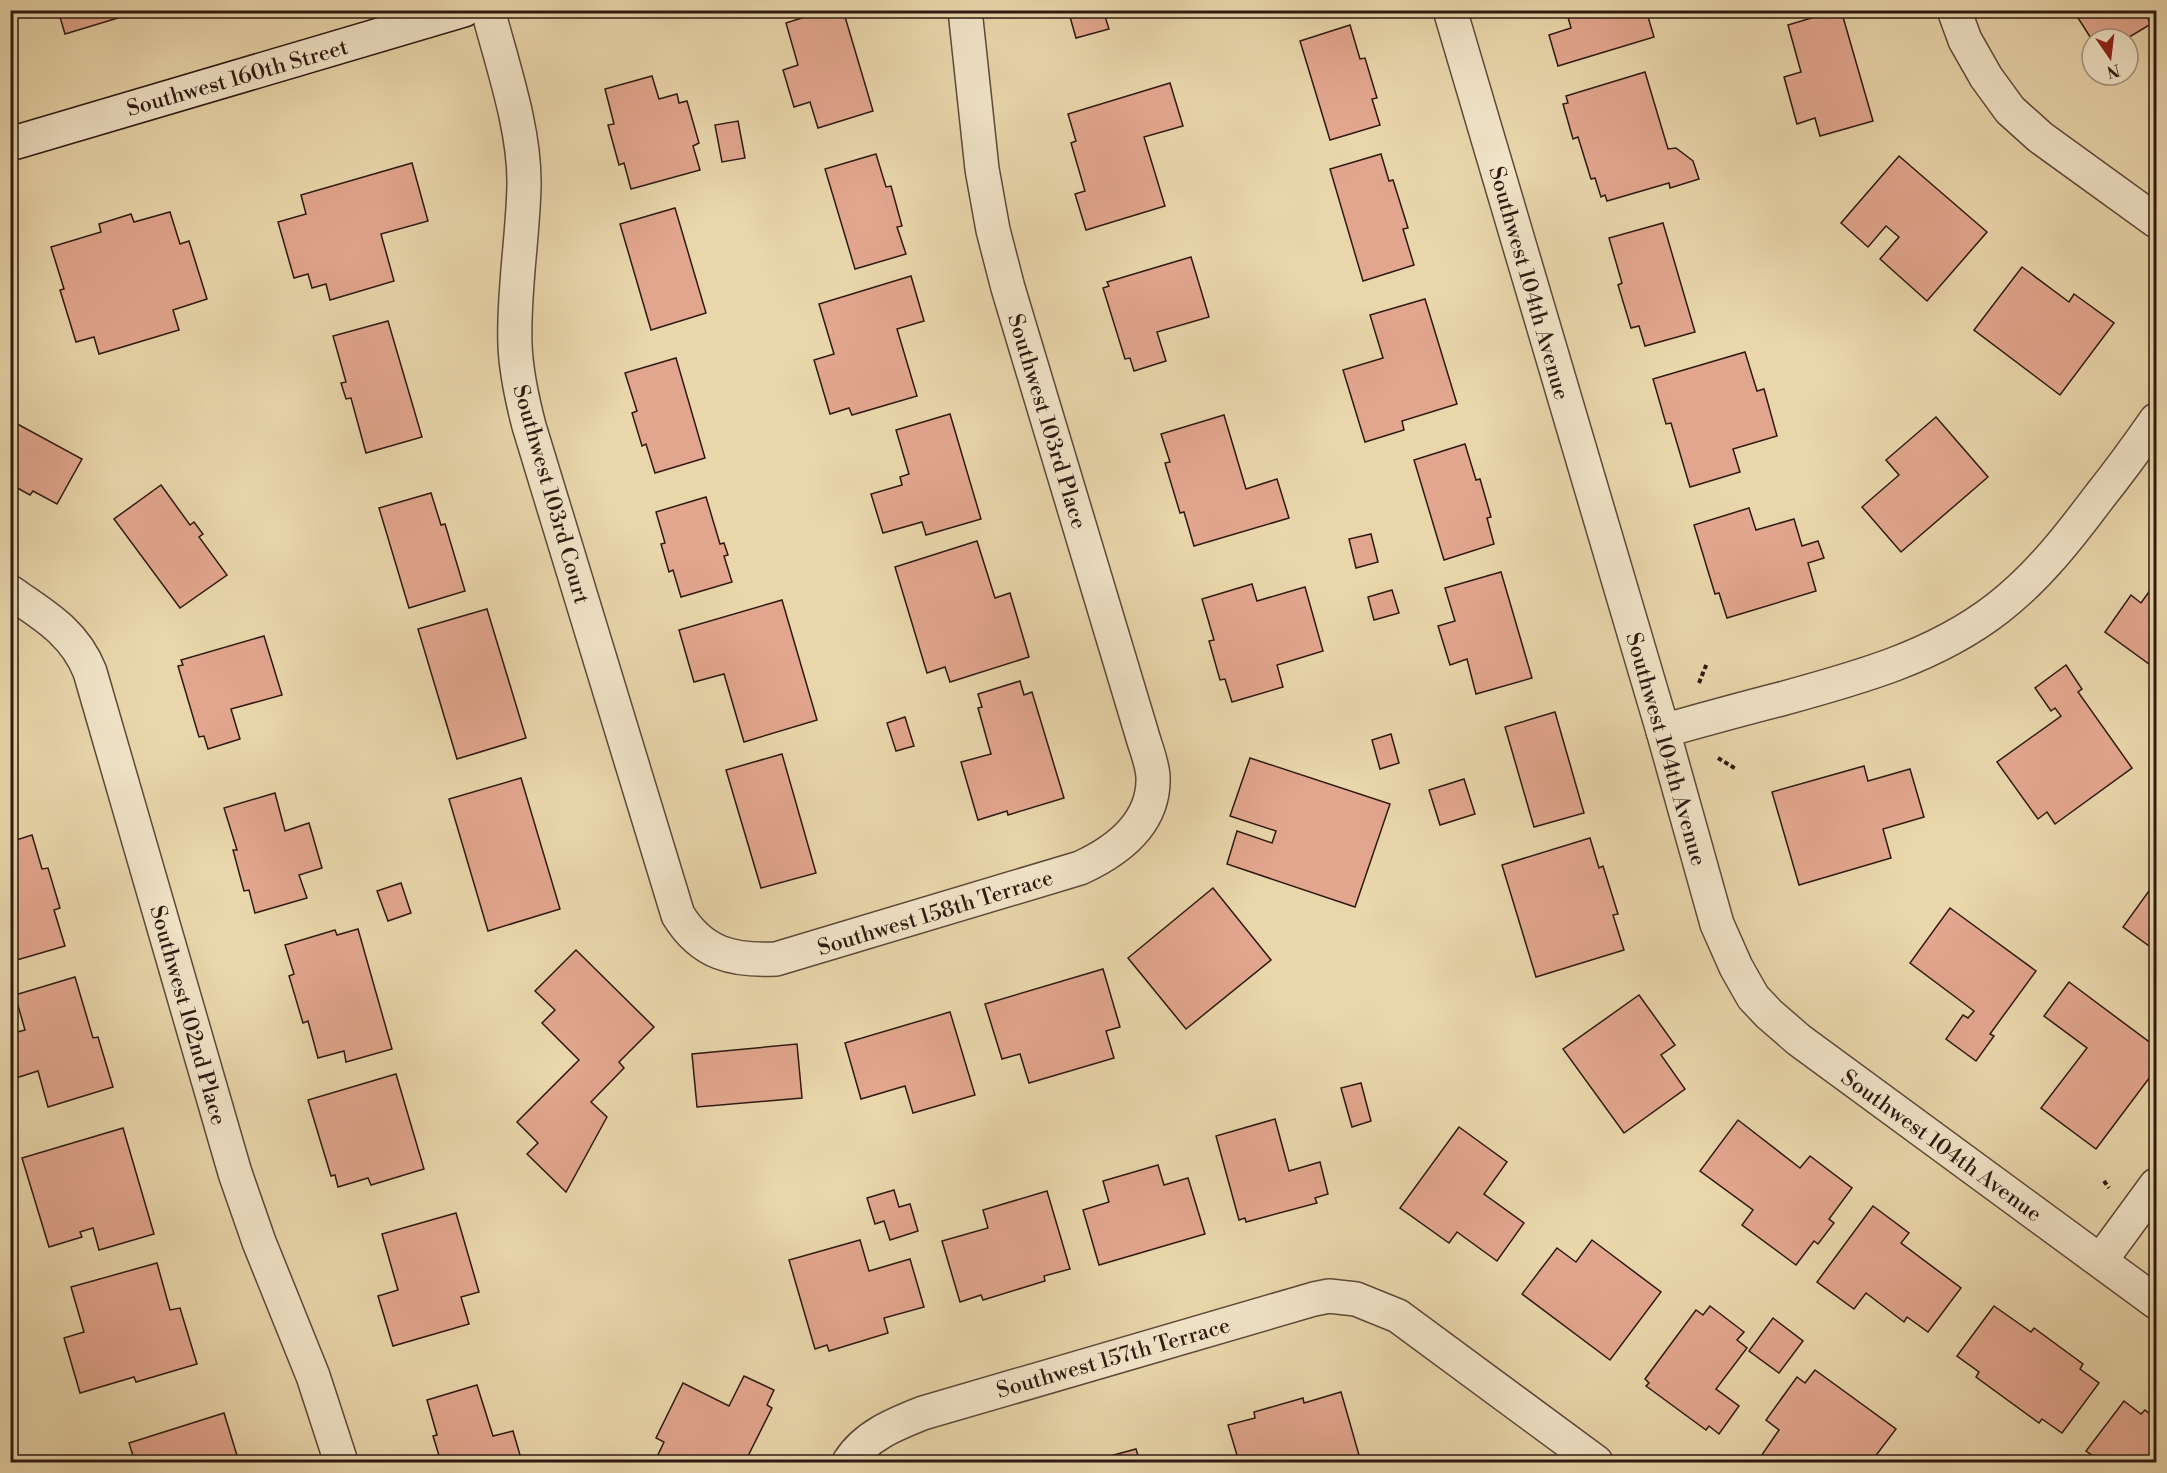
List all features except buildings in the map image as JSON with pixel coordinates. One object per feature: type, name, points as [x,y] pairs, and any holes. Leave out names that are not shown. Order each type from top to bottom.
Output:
[{"type":"street","name":"Southwest 160th Street","points":[[10,144],[464,10]]},
{"type":"street","name":"Southwest 103rd Court","points":[[488,10],[518,124],[523,154],[524,184],[515,336],[520,393],[678,915],[694,936],[715,952]]},
{"type":"street","name":"Southwest 103rd Place","points":[[965,10],[982,169],[993,230],[1008,288],[1153,774],[1148,806],[1139,823]]},
{"type":"street","name":"Southwest 104th Avenue","points":[[1450,10],[1663,731],[1717,924],[1736,967],[1753,997],[1799,1040],[2157,1302]]},
{"type":"street","points":[[1954,10],[1965,40],[1986,77],[2010,110],[2040,137],[2157,221]]},
{"type":"street","points":[[1663,731],[1847,681],[1928,650],[1977,623],[2024,586],[2070,536],[2157,420]]},
{"type":"street","name":"Southwest 102nd Place","points":[[10,592],[67,634],[81,651],[90,672],[235,1173],[259,1242],[313,1376],[341,1462]]},
{"type":"street","name":"Southwest 158th Terrace","points":[[715,952],[745,958],[776,959],[1080,868],[1102,858],[1120,845],[1139,823]]},
{"type":"street","points":[[2101,1260],[2157,1185]]},
{"type":"street","name":"Southwest 157th Terrace","points":[[857,1453],[893,1425],[923,1413],[1314,1299],[1343,1297],[1368,1302],[1398,1316],[1596,1462]]},
{"type":"path","points":[[1699,684],[1707,663]]},
{"type":"path","points":[[1718,758],[1736,768]]}]
